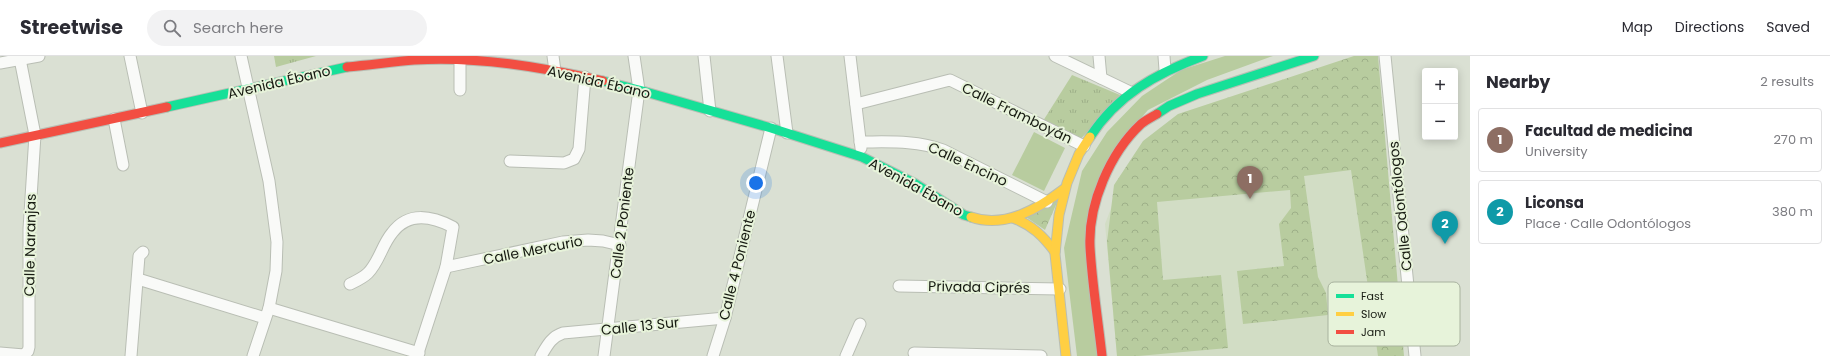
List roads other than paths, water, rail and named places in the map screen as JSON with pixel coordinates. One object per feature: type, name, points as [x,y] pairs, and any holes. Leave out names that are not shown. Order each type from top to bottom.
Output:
[{"type":"main road","points":[[1066,356],[1055,252],[1059,210],[1064,189],[1072,168],[1098,125],[1130,92],[1165,70],[1203,56]]},
{"type":"main road","points":[[1102,356],[1090,246],[1093,213],[1105,177],[1120,149],[1142,123],[1169,106],[1197,94],[1314,56]]},
{"type":"main road","name":"Avenida Ébano","points":[[0,143],[249,90],[347,67],[415,60],[460,60],[514,64],[585,77],[639,90],[771,128],[862,157],[914,183],[964,215],[988,221],[1013,218],[1047,202],[1064,189]]},
{"type":"main road","points":[[1013,218],[1025,222],[1035,229],[1055,252]]},
{"type":"street","points":[[0,63],[39,56]]},
{"type":"street","points":[[130,56],[142,113]]},
{"type":"street","points":[[241,56],[270,181],[276,223],[278,258],[267,313],[253,356]]},
{"type":"street","points":[[553,56],[555,71]]},
{"type":"street","name":"Calle 2 Poniente","points":[[604,356],[620,245],[639,90],[634,56]]},
{"type":"street","points":[[704,56],[710,111]]},
{"type":"street","points":[[777,56],[787,133]]},
{"type":"street","points":[[850,56],[862,157]]},
{"type":"street","points":[[1055,56],[1130,92]]},
{"type":"street","points":[[1099,56],[1101,78]]},
{"type":"street","points":[[1164,56],[1165,70]]},
{"type":"street","name":"Calle Odontólogos","points":[[1385,56],[1408,282]]},
{"type":"street","name":"Calle Naranjas","points":[[0,353],[21,356],[26,354],[29,347],[29,229],[35,135],[20,59]]},
{"type":"street","points":[[460,60],[460,90]]},
{"type":"street","points":[[510,161],[564,163],[574,159],[579,149],[585,77]]},
{"type":"street","name":"Calle Framboyán","points":[[856,104],[950,80],[1084,146]]},
{"type":"street","points":[[114,119],[123,165]]},
{"type":"street","name":"Calle 4 Poniente","points":[[713,356],[724,318],[771,128]]},
{"type":"street","name":"Calle Encino","points":[[860,142],[914,142],[929,145],[1047,202]]},
{"type":"street","points":[[138,279],[418,354],[446,267],[453,227],[440,221],[421,217],[410,218],[391,233],[369,273],[364,278],[350,284]]},
{"type":"street","name":"Calle Mercurio","points":[[446,267],[563,242],[603,240],[620,245]]},
{"type":"street","points":[[131,356],[137,298],[139,256],[143,252]]},
{"type":"street","name":"Privada Ciprés","points":[[898,286],[1060,289]]},
{"type":"street","name":"Calle 13 Sur","points":[[541,356],[556,336],[563,333],[724,318]]},
{"type":"street","points":[[846,356],[860,324]]},
{"type":"street","name":"Calle Odontólogos","points":[[1414,346],[1415,356]]},
{"type":"street","points":[[914,353],[1041,356]]},
{"type":"place","name":"Facultad de medicina","points":[[1250,199]]},
{"type":"place","name":"Liconsa","points":[[1445,244]]}]
